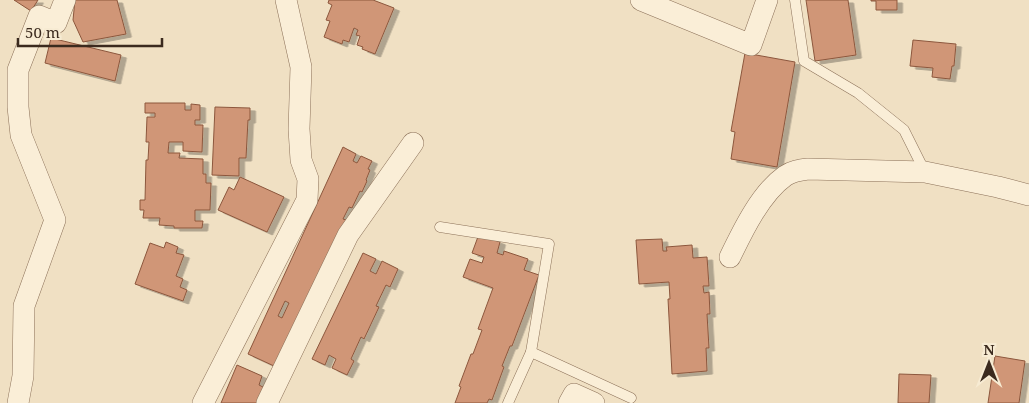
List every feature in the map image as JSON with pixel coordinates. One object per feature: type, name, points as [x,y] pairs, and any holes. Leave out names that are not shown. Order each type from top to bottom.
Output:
[{"type":"street","points":[[18,403],[23,376],[24,306],[55,220],[22,135],[18,108],[18,70],[39,16],[56,23],[65,0]]},
{"type":"street","points":[[203,403],[307,200],[308,179],[301,160],[299,129],[301,66],[286,0]]},
{"type":"street","points":[[641,0],[751,45],[767,0]]},
{"type":"street","points":[[267,403],[348,235],[413,143]]},
{"type":"street","points":[[730,257],[744,229],[766,195],[786,176],[796,171],[808,169],[925,172],[1029,195]]},
{"type":"street","points":[[569,403],[574,394],[594,403]]},
{"type":"lane","points":[[795,0],[804,62],[858,92],[904,130],[925,172]]},
{"type":"lane","points":[[440,227],[549,244],[531,352],[508,403]]},
{"type":"lane","points":[[531,352],[631,398]]},
{"type":"building","points":[[14,0],[38,0],[31,11]]},
{"type":"building","points":[[75,0],[117,0],[126,34],[83,42],[73,20]]},
{"type":"building","points":[[329,0],[373,0],[394,8],[375,54],[357,45],[360,36],[356,35],[358,30],[354,28],[349,42],[343,40],[342,44],[324,37],[330,21],[326,20],[332,5],[328,3]]},
{"type":"building","points":[[806,0],[848,0],[856,55],[815,61]]},
{"type":"building","points":[[871,0],[897,0],[897,10],[876,10],[876,1]]},
{"type":"building","points":[[51,38],[121,55],[115,81],[45,63]]},
{"type":"building","points":[[913,40],[956,44],[954,66],[952,66],[950,79],[932,77],[933,68],[910,66]]},
{"type":"building","points":[[745,53],[795,62],[777,167],[731,159],[735,132],[731,131]]},
{"type":"building","points":[[145,103],[185,103],[185,110],[191,110],[191,104],[200,105],[200,120],[195,120],[195,125],[203,125],[202,152],[183,151],[183,142],[169,142],[168,153],[180,153],[179,158],[203,159],[203,174],[206,174],[206,183],[211,183],[210,210],[195,210],[195,221],[203,221],[202,228],[174,228],[174,226],[159,225],[160,218],[143,218],[144,210],[140,210],[140,200],[145,200],[146,160],[148,160],[149,142],[146,142],[147,117],[155,117],[155,113],[145,113]]},
{"type":"building","points":[[215,107],[250,108],[246,158],[239,158],[239,176],[212,175]]},
{"type":"building","points":[[343,147],[356,154],[353,161],[357,163],[361,156],[372,161],[362,192],[360,191],[352,208],[349,207],[343,219],[346,220],[274,366],[248,354]],"holes":[[[285,301],[289,303],[282,318],[278,316]]]},
{"type":"building","points":[[240,177],[284,197],[267,232],[218,210],[229,187],[234,190]]},
{"type":"building","points":[[479,234],[500,242],[497,253],[503,255],[504,251],[528,259],[524,270],[539,275],[512,346],[510,346],[502,366],[504,367],[492,400],[489,399],[487,403],[455,403],[461,387],[459,386],[482,330],[478,329],[493,288],[463,277],[470,259],[482,263],[484,257],[472,253]]},
{"type":"building","points":[[662,239],[663,251],[667,251],[666,247],[692,245],[693,258],[707,257],[709,286],[703,286],[704,293],[709,292],[710,314],[707,314],[709,348],[706,348],[707,371],[672,374],[668,299],[670,299],[669,282],[639,284],[636,240]]},
{"type":"building","points":[[166,242],[178,247],[176,253],[184,255],[176,276],[183,279],[180,287],[187,290],[183,301],[135,284],[150,243],[164,248]]},
{"type":"building","points":[[363,253],[376,259],[370,271],[376,274],[382,261],[398,269],[390,287],[386,285],[376,306],[379,307],[364,339],[361,337],[351,359],[354,361],[347,375],[332,368],[336,359],[329,355],[325,365],[312,359]]},
{"type":"building","points":[[995,356],[1025,361],[1019,403],[988,403]]},
{"type":"building","points":[[237,365],[262,376],[259,385],[265,388],[259,403],[221,403]]},
{"type":"building","points":[[899,374],[931,375],[929,403],[898,403]]}]
